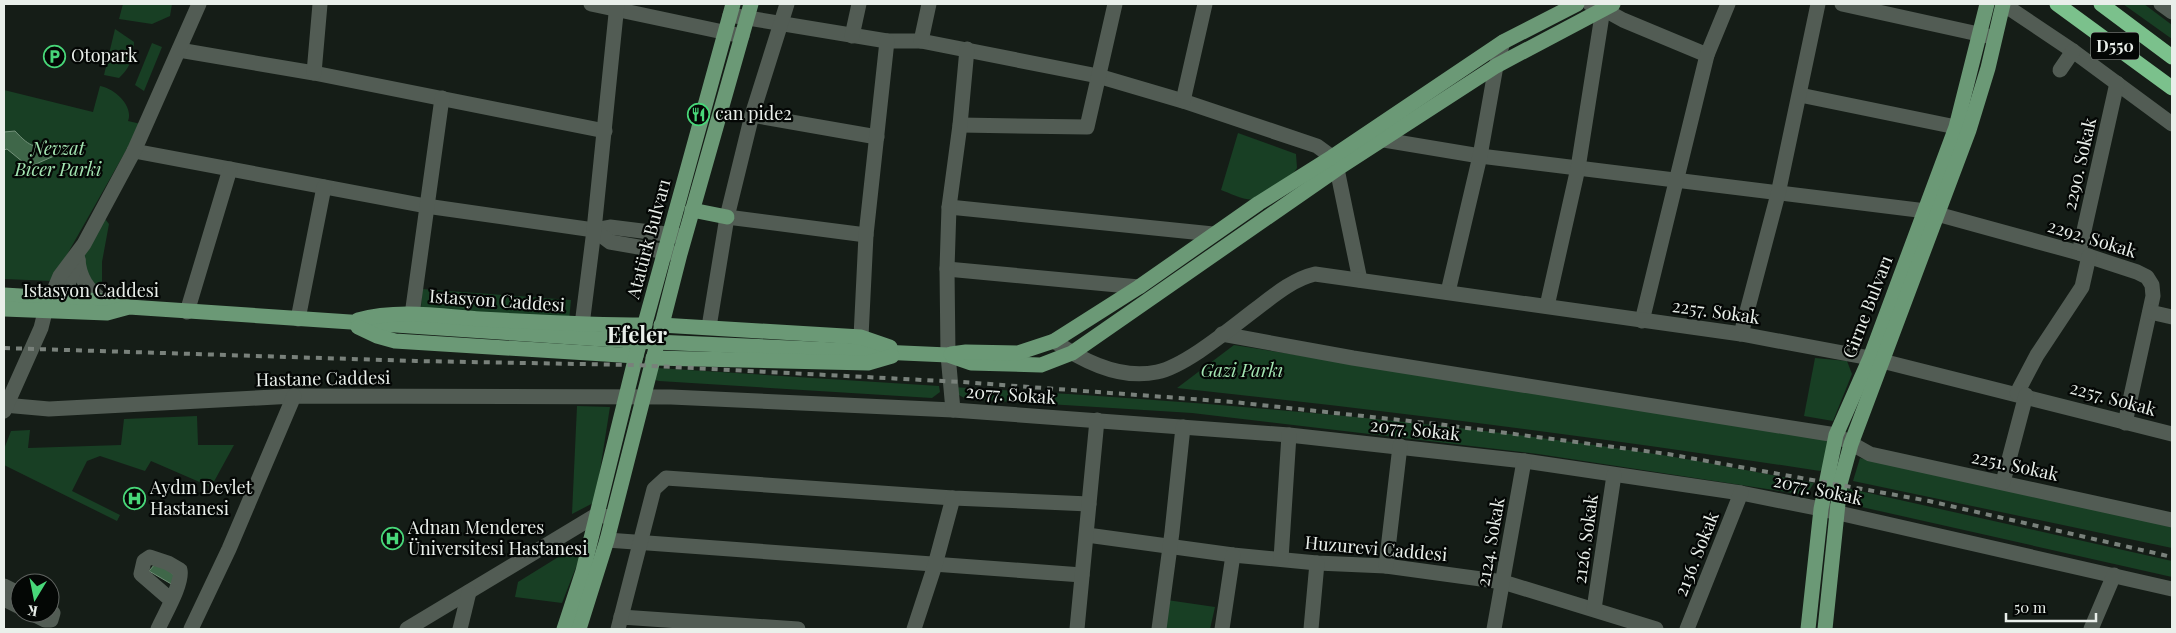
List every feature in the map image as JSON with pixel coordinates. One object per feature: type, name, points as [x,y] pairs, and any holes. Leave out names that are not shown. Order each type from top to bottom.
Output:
[{"type":"highway","name":"D550","points":[[2057,4],[2172,88]]},
{"type":"highway","name":"D550","points":[[2101,4],[2172,57]]},
{"type":"main road","points":[[948,355],[971,363],[1041,365],[1072,353],[1334,163],[1367,134],[1504,42],[1577,4]]},
{"type":"main road","name":"Girne Bulvarı","points":[[1808,629],[1829,511],[1840,484],[1876,359],[1932,213],[1969,130],[1988,36],[1987,4]]},
{"type":"main road","name":"Girne Bulvarı","points":[[1932,213],[1956,127],[1988,36],[2003,4]]},
{"type":"main road","points":[[661,325],[861,337],[906,352],[948,355],[966,352],[1018,354],[1054,341],[1139,287],[1213,234],[1334,163],[1384,140],[1496,66],[1602,5]]},
{"type":"main road","name":"Atatürk Bulvarı","points":[[677,235],[731,9]]},
{"type":"main road","points":[[579,629],[607,540],[653,358],[661,325],[672,253],[677,235],[692,210],[749,11]]},
{"type":"main road","points":[[692,210],[727,217]]},
{"type":"main road","name":"Atatürk Bulvarı","points":[[564,629],[584,571],[636,356],[645,325],[672,253]]},
{"type":"main road","points":[[4,295],[103,301],[129,307]]},
{"type":"main road","name":"Istasyon Caddesi","points":[[4,310],[107,313],[129,307],[632,341],[906,352]]},
{"type":"main road","name":"Istasyon Caddesi","points":[[347,323],[378,314],[582,325],[645,325]]},
{"type":"main road","points":[[347,323],[377,336],[396,341],[636,356]]},
{"type":"main road","points":[[653,358],[868,363],[906,352]]},
{"type":"main road","name":"Girne Bulvarı","points":[[1825,629],[1829,511],[1836,435],[1876,359]]},
{"type":"street","points":[[5,407],[41,328],[134,151],[199,4]]},
{"type":"street","points":[[314,73],[320,4]]},
{"type":"street","points":[[592,4],[616,6],[742,36]]},
{"type":"street","points":[[709,327],[727,217],[752,115],[787,4]]},
{"type":"street","points":[[852,36],[859,4]]},
{"type":"street","points":[[920,41],[929,4]]},
{"type":"street","points":[[960,125],[1088,127],[1115,4]]},
{"type":"street","points":[[1183,100],[1205,4]]},
{"type":"street","points":[[1642,321],[1707,55],[1728,4]]},
{"type":"street","points":[[1741,334],[1778,194],[1818,4]]},
{"type":"street","points":[[1842,4],[1988,36]]},
{"type":"street","points":[[2003,4],[2073,51],[2172,124]]},
{"type":"street","points":[[2161,4],[2172,12]]},
{"type":"street","points":[[1547,306],[1578,168],[1602,5],[1623,20],[1707,55]]},
{"type":"street","points":[[582,325],[605,131],[616,6]]},
{"type":"street","points":[[731,9],[749,11],[782,23],[852,36],[887,41],[920,41],[1098,76],[1183,100],[1316,146],[1334,163],[1360,280]]},
{"type":"street","points":[[861,337],[866,235],[887,41]]},
{"type":"street","points":[[1448,292],[1480,156],[1496,66],[1504,42]]},
{"type":"street","points":[[953,410],[948,355],[947,269],[949,207],[960,125],[967,49]]},
{"type":"street","points":[[179,50],[314,73],[605,131]]},
{"type":"street","points":[[2060,70],[2073,51]]},
{"type":"street","name":"2290. Sokak","points":[[2003,482],[2022,394],[2038,355],[2082,287],[2084,255],[2117,83]]},
{"type":"street","points":[[1800,96],[1956,127]]},
{"type":"street","points":[[412,315],[442,98]]},
{"type":"street","points":[[752,115],[877,137]]},
{"type":"street","name":"2292. Sokak","points":[[1367,134],[1384,140],[1480,156],[1932,213],[2084,255],[2147,277],[2152,285],[2153,296],[2125,423]]},
{"type":"street","points":[[134,151],[426,206],[594,230],[610,227],[677,235]]},
{"type":"street","points":[[187,312],[230,169]]},
{"type":"street","points":[[298,319],[324,187]]},
{"type":"street","points":[[949,207],[1213,234]]},
{"type":"street","points":[[727,217],[866,235]]},
{"type":"street","points":[[594,230],[610,242],[672,253]]},
{"type":"street","points":[[57,297],[60,276],[84,244]]},
{"type":"street","points":[[78,260],[80,273],[86,285],[103,301]]},
{"type":"street","points":[[947,269],[1139,287]]},
{"type":"street","name":"2257. Sokak","points":[[1054,341],[1100,368],[1128,373],[1157,372],[1186,358],[1304,277],[1315,274],[1741,334],[1876,359],[2022,394],[2172,434]]},
{"type":"street","points":[[2150,312],[2172,317]]},
{"type":"street","points":[[1222,334],[1363,360],[1836,435]]},
{"type":"street","points":[[18,380],[21,392],[26,398],[35,405],[49,409]]},
{"type":"street","points":[[191,629],[229,549],[294,396]]},
{"type":"street","name":"Hastane Caddesi","points":[[5,407],[49,409],[294,396],[643,398]]},
{"type":"street","name":"2077. Sokak","points":[[643,398],[671,397],[953,410],[1097,420],[1289,435],[1524,461],[1741,493],[1829,511],[2172,589]]},
{"type":"street","points":[[1077,629],[1097,420]]},
{"type":"street","points":[[1159,629],[1183,427]]},
{"type":"street","points":[[1281,559],[1289,435]]},
{"type":"street","name":"2251. Sokak","points":[[1836,435],[1870,454],[2172,520]]},
{"type":"street","points":[[1386,566],[1400,446]]},
{"type":"street","name":"2124. Sokak","points":[[1494,629],[1504,582],[1524,461]]},
{"type":"street","name":"2126. Sokak","points":[[1594,609],[1614,475]]},
{"type":"street","points":[[798,629],[619,623],[654,489],[666,478],[952,498],[1089,504]]},
{"type":"street","name":"2136. Sokak","points":[[1687,629],[1741,493]]},
{"type":"street","points":[[914,629],[935,565],[952,498]]},
{"type":"street","points":[[407,629],[598,514],[613,518]]},
{"type":"street","name":"Huzurevi Caddesi","points":[[1086,535],[1233,555],[1317,563],[1386,566],[1504,582],[1656,629]]},
{"type":"street","points":[[607,540],[640,544],[1082,575]]},
{"type":"street","points":[[1222,629],[1233,555]]},
{"type":"street","points":[[1311,629],[1317,563]]},
{"type":"street","points":[[2091,629],[2114,575]]},
{"type":"street","points":[[460,629],[469,592]]},
{"type":"street","points":[[158,629],[171,600]]},
{"type":"green space","points":[[123,4],[172,4],[170,16],[152,24],[119,19]]},
{"type":"green space","points":[[2123,4],[2144,4],[2172,25],[2172,39]]},
{"type":"green space","points":[[115,29],[134,42],[131,62],[119,78],[104,75]]},
{"type":"green space","points":[[152,43],[162,47],[144,91],[135,85]]},
{"type":"green space","name":"Nevzat Bicer Parki","points":[[100,86],[111,90],[122,99],[128,109],[128,121],[141,124],[52,281],[4,279],[4,90],[93,112]]},
{"type":"green space","points":[[1238,133],[1296,154],[1297,168],[1278,186],[1256,199],[1243,198],[1221,190]]},
{"type":"green space","points":[[105,219],[109,224],[102,262],[102,285],[90,285],[83,255]]},
{"type":"green space","points":[[422,289],[571,300],[569,321],[421,310]]},
{"type":"green space","name":"Gazi Parkı","points":[[1234,345],[1816,436],[1827,441],[1828,466],[1820,471],[1499,426],[1177,388]]},
{"type":"green space","points":[[1815,358],[1847,361],[1852,374],[1833,421],[1804,416]]},
{"type":"green space","points":[[657,368],[939,386],[940,392],[932,398],[659,381],[655,380]]},
{"type":"green space","points":[[952,387],[1221,405],[1490,432],[1668,456],[1814,483],[1808,492],[1799,494],[1538,454],[1192,413],[966,399],[952,391]]},
{"type":"green space","points":[[577,406],[610,407],[595,502],[572,514]]},
{"type":"green space","points":[[197,416],[198,445],[234,445],[211,487],[151,461],[145,471],[100,456],[87,461],[72,491],[120,515],[117,521],[4,465],[4,449],[11,431],[30,430],[28,448],[121,445],[124,419]]},
{"type":"green space","points":[[1860,458],[2172,523],[2172,548],[1853,481]]},
{"type":"green space","points":[[1842,487],[2172,561],[2172,577],[1844,503]]},
{"type":"green space","points":[[576,550],[580,557],[562,603],[515,597],[518,582],[568,551]]},
{"type":"green space","points":[[1167,600],[1215,607],[1210,629],[1164,629]]},
{"type":"shaded area","points":[[15,131],[25,141],[34,146],[57,143],[61,153],[29,167],[7,149],[4,150],[4,132]]},
{"type":"shaded area","points":[[155,564],[165,567],[175,576],[173,585],[149,571]]},
{"type":"railway","points":[[4,348],[416,361],[634,365],[962,382],[1233,402],[1437,424],[1668,454],[1929,501],[2172,557]]},
{"type":"place","name":"Otopark","points":[[55,56]]},
{"type":"place","name":"can pide2","points":[[699,114]]},
{"type":"place","name":"Aydın Devlet Hastanesi","points":[[134,498]]},
{"type":"place","name":"Adnan Menderes Üniversitesi Hastanesi","points":[[392,538]]},
{"type":"district","name":"Efeler","points":[[637,335]]}]
